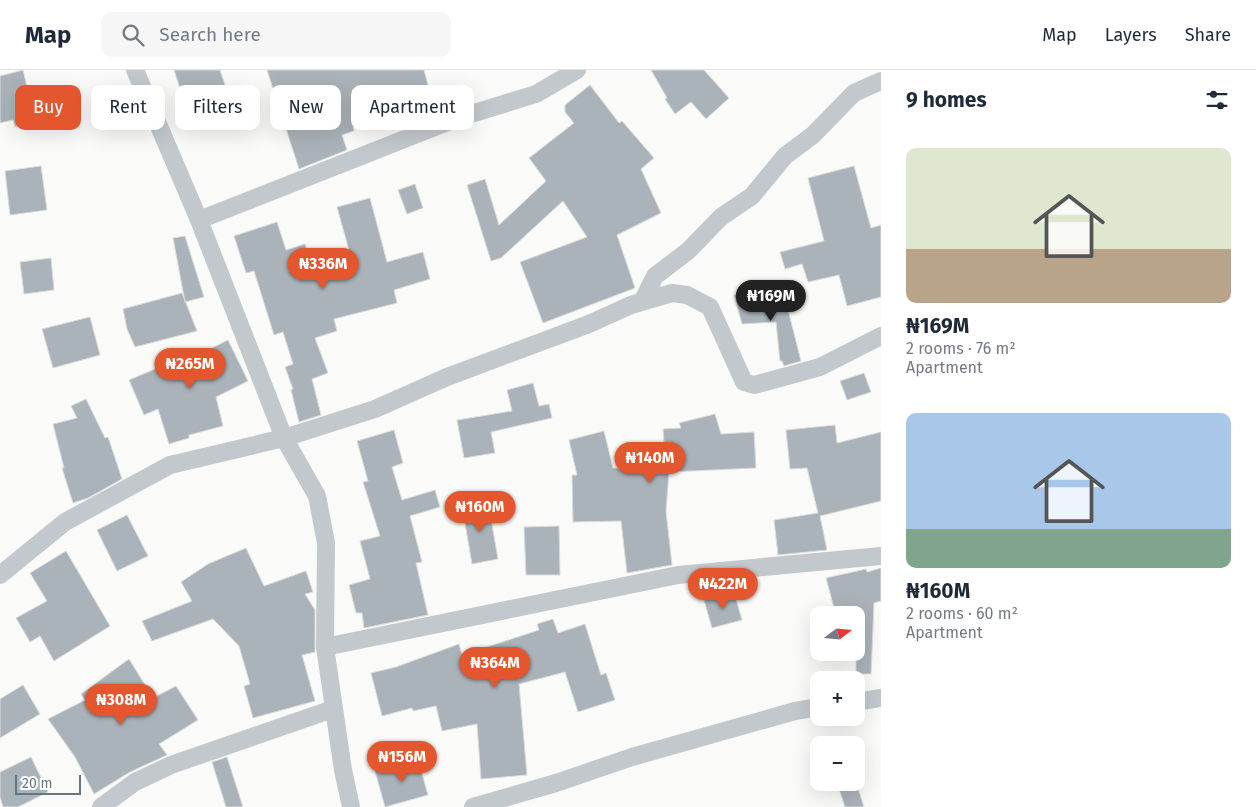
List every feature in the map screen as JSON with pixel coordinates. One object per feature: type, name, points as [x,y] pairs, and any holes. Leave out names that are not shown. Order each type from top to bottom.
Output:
[{"type":"street","points":[[135,70],[199,220],[284,438],[317,496],[326,543],[325,647],[333,709],[351,807]]},
{"type":"street","points":[[199,220],[458,118],[536,94],[577,70]]},
{"type":"street","points":[[642,302],[656,276],[688,250],[721,217],[752,196],[785,156],[813,134],[854,93],[881,81]]},
{"type":"street","points":[[0,575],[65,522],[170,465],[284,438],[375,409],[447,377],[589,324],[642,302],[672,293],[687,295],[710,307],[744,382],[754,385],[820,367],[881,336]]},
{"type":"street","points":[[325,647],[678,575],[881,556]]},
{"type":"street","points":[[865,701],[881,698]]},
{"type":"street","points":[[473,807],[556,783],[632,757],[795,711],[810,708]]},
{"type":"street","points":[[101,807],[135,782],[171,765],[333,709]]},
{"type":"building","points":[[23,70],[26,85],[15,85],[15,127],[13,120],[0,123],[0,76]]},
{"type":"building","points":[[174,70],[220,70],[225,85],[179,85]]},
{"type":"building","points":[[267,70],[424,70],[428,85],[351,85],[351,130],[354,131],[342,135],[347,150],[299,169],[286,130],[341,130],[341,85],[272,85]]},
{"type":"building","points":[[651,70],[704,70],[729,98],[706,119],[691,102],[675,114],[665,99],[667,98]]},
{"type":"building","points":[[590,85],[619,123],[622,121],[654,158],[641,169],[661,213],[617,235],[635,288],[543,323],[520,262],[587,237],[563,201],[501,258],[491,261],[467,185],[485,179],[499,225],[546,181],[529,158],[574,123],[565,112],[565,105]]},
{"type":"building","points":[[41,166],[47,210],[10,215],[5,171]]},
{"type":"building","points":[[854,166],[871,228],[881,225],[881,297],[847,306],[839,275],[808,282],[802,264],[785,269],[780,252],[824,241],[808,178]]},
{"type":"building","points":[[415,184],[423,208],[407,214],[398,190]]},
{"type":"building","points":[[370,198],[387,262],[423,252],[430,279],[394,290],[397,303],[334,319],[337,331],[315,338],[328,373],[312,379],[321,415],[299,422],[291,390],[293,389],[285,367],[293,364],[283,332],[274,335],[254,271],[246,273],[234,236],[277,222],[286,250],[305,244],[311,264],[350,254],[337,207]]},
{"type":"building","points":[[185,236],[204,297],[185,302],[173,238]]},
{"type":"building","points":[[51,258],[54,290],[24,294],[20,262]]},
{"type":"building","points":[[753,290],[757,303],[784,294],[801,361],[784,366],[782,361],[780,361],[776,322],[742,324],[734,295]]},
{"type":"building","points":[[182,293],[197,331],[135,347],[127,329],[123,309]]},
{"type":"building","points":[[90,317],[100,355],[53,368],[42,329]]},
{"type":"building","points":[[228,340],[248,381],[216,397],[223,426],[189,435],[189,438],[169,444],[158,409],[144,415],[129,380],[205,348],[206,351]]},
{"type":"building","points":[[864,373],[871,392],[847,400],[840,381]]},
{"type":"building","points":[[533,383],[539,406],[549,404],[552,418],[491,432],[495,453],[464,458],[457,420],[512,411],[507,390]]},
{"type":"building","points":[[86,399],[105,438],[108,437],[122,479],[88,498],[73,503],[62,468],[64,468],[53,424],[77,418],[71,406]]},
{"type":"building","points":[[715,414],[721,434],[754,432],[756,468],[669,472],[666,511],[672,565],[627,573],[621,521],[573,522],[572,475],[577,475],[569,440],[604,431],[613,468],[666,471],[663,429],[681,428],[679,423]]},
{"type":"building","points":[[835,425],[837,443],[881,432],[881,501],[820,516],[827,550],[778,555],[774,520],[818,513],[807,468],[790,469],[786,430]]},
{"type":"building","points":[[394,430],[403,463],[392,467],[402,500],[435,490],[440,507],[410,516],[422,562],[416,563],[428,615],[364,628],[362,613],[356,613],[349,585],[370,579],[360,541],[380,536],[363,482],[368,481],[357,441]]},
{"type":"building","points":[[488,502],[498,559],[472,564],[462,506]]},
{"type":"building","points":[[127,515],[148,556],[117,571],[97,530]]},
{"type":"building","points":[[559,526],[560,575],[526,575],[524,527]]},
{"type":"building","points":[[246,548],[264,586],[306,571],[313,592],[305,594],[315,610],[315,652],[302,655],[315,701],[253,718],[244,686],[250,684],[239,646],[213,619],[152,641],[142,621],[192,601],[181,582],[208,564]]},
{"type":"building","points":[[66,551],[110,626],[54,661],[40,636],[30,642],[16,618],[47,601],[30,573]]},
{"type":"building","points":[[881,568],[881,601],[874,603],[871,674],[865,674],[865,671],[856,671],[856,661],[865,661],[865,606],[833,606],[826,578],[866,569],[867,572]]},
{"type":"building","points":[[734,592],[742,620],[712,628],[704,600]]},
{"type":"building","points":[[553,619],[558,633],[585,624],[601,675],[606,673],[615,700],[578,712],[565,672],[519,684],[527,775],[481,779],[477,724],[442,731],[436,706],[413,711],[412,708],[382,716],[371,673],[396,667],[459,644],[462,655],[539,630],[537,624]]},
{"type":"building","points":[[129,659],[153,698],[176,686],[198,720],[159,744],[167,755],[130,772],[94,794],[75,757],[48,719],[85,700],[81,694]]},
{"type":"building","points":[[23,685],[40,714],[0,738],[0,699]]},
{"type":"building","points":[[31,757],[48,792],[18,807],[3,807],[0,797],[0,772]]},
{"type":"building","points":[[227,757],[243,807],[226,807],[212,762]]},
{"type":"building","points":[[418,759],[428,795],[385,807],[375,771]]},
{"type":"building","points":[[840,791],[859,791],[864,807],[845,807]]}]
